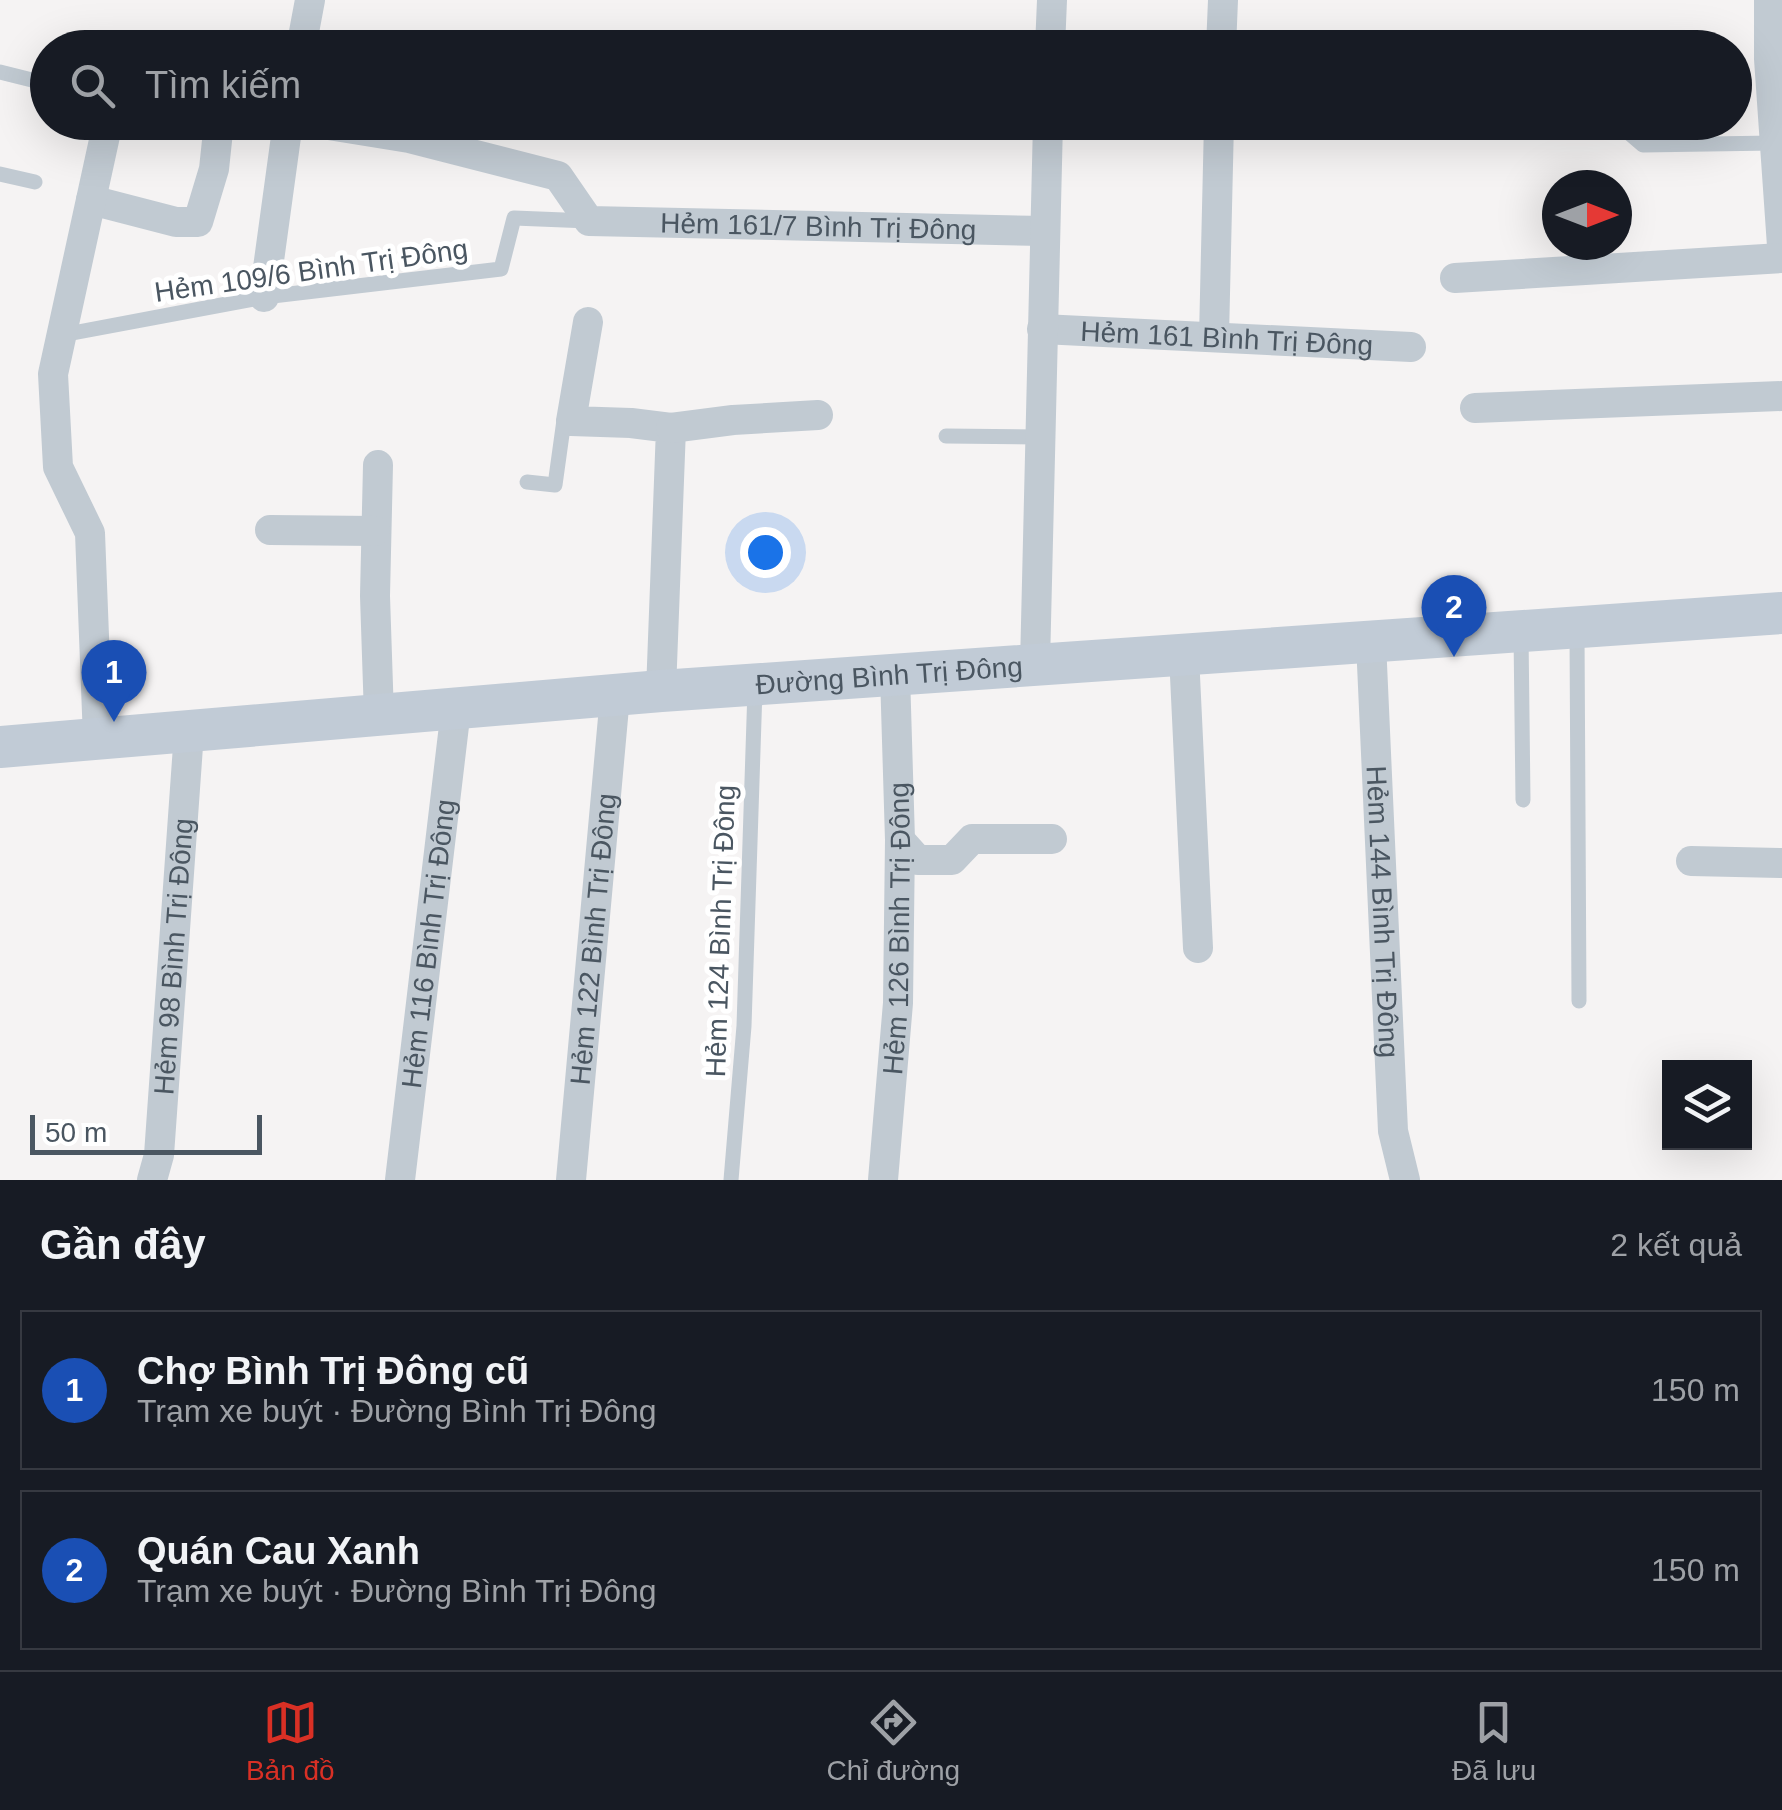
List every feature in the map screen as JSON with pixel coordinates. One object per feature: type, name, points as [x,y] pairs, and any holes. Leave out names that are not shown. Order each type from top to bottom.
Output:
[{"type":"street","points":[[304,30],[310,0]]},
{"type":"street","points":[[1051,30],[1052,0]]},
{"type":"street","points":[[1221,30],[1222,0]]},
{"type":"street","points":[[1769,0],[1776,58],[1774,143],[1781,232]]},
{"type":"street","points":[[98,739],[90,533],[58,467],[53,374],[104,140]]},
{"type":"street","points":[[90,200],[176,222],[198,222],[214,169],[217,140]]},
{"type":"street","points":[[264,297],[286,140]]},
{"type":"street","points":[[417,140],[558,176],[589,221]]},
{"type":"street","name":"Hẻm 161 Bình Trị Đông","points":[[1035,665],[1047,140]]},
{"type":"street","points":[[1214,337],[1219,140]]},
{"type":"street","name":"Hẻm 161/7 Bình Trị Đông","points":[[589,221],[1044,230]]},
{"type":"street","points":[[1455,278],[1782,258]]},
{"type":"street","points":[[588,322],[571,420],[671,428],[818,416]]},
{"type":"street","name":"Hẻm 161 Bình Trị Đông","points":[[1042,329],[1411,346]]},
{"type":"street","points":[[1475,408],[1782,396]]},
{"type":"street","points":[[661,691],[671,428]]},
{"type":"street","points":[[378,465],[378,716]]},
{"type":"street","points":[[270,530],[375,531]]},
{"type":"street","name":"Đường Bình Trị Đông","points":[[0,747],[661,691],[1782,613]]},
{"type":"street","name":"Hẻm 144 Bình Trị Đông","points":[[1371,642],[1393,1130],[1404,1180]]},
{"type":"street","points":[[1184,655],[1198,948]]},
{"type":"street","name":"Hẻm 126 Bình Trị Đông","points":[[883,1180],[898,1003],[900,840],[895,674]]},
{"type":"street","name":"Hẻm 122 Bình Trị Đông","points":[[571,1180],[615,696]]},
{"type":"street","name":"Hẻm 116 Bình Trị Đông","points":[[400,1180],[456,710]]},
{"type":"street","name":"Hẻm 98 Bình Trị Đông","points":[[152,1180],[159,1156],[189,732]]},
{"type":"street","points":[[900,840],[918,860],[952,860],[972,839],[1052,839]]},
{"type":"street","points":[[1691,861],[1782,863]]},
{"type":"lane","points":[[0,72],[30,80]]},
{"type":"lane","points":[[1637,140],[1643,145],[1774,143]]},
{"type":"lane","points":[[0,174],[35,182]]},
{"type":"lane","name":"Hẻm 109/6 Bình Trị Đông","points":[[62,335],[264,297],[500,269],[514,218],[589,221]]},
{"type":"lane","points":[[527,482],[555,486],[564,420],[571,420]]},
{"type":"lane","points":[[946,436],[1040,437]]},
{"type":"lane","points":[[1578,628],[1579,1001]]},
{"type":"lane","points":[[1520,632],[1523,800]]},
{"type":"lane","name":"Hẻm 124 Bình Trị Đông","points":[[731,1180],[744,1026],[755,684]]},
{"type":"place","name":"Quán Cau Xanh","points":[[1454,657]]},
{"type":"place","name":"Chợ Bình Trị Đông cũ","points":[[114,722]]}]
